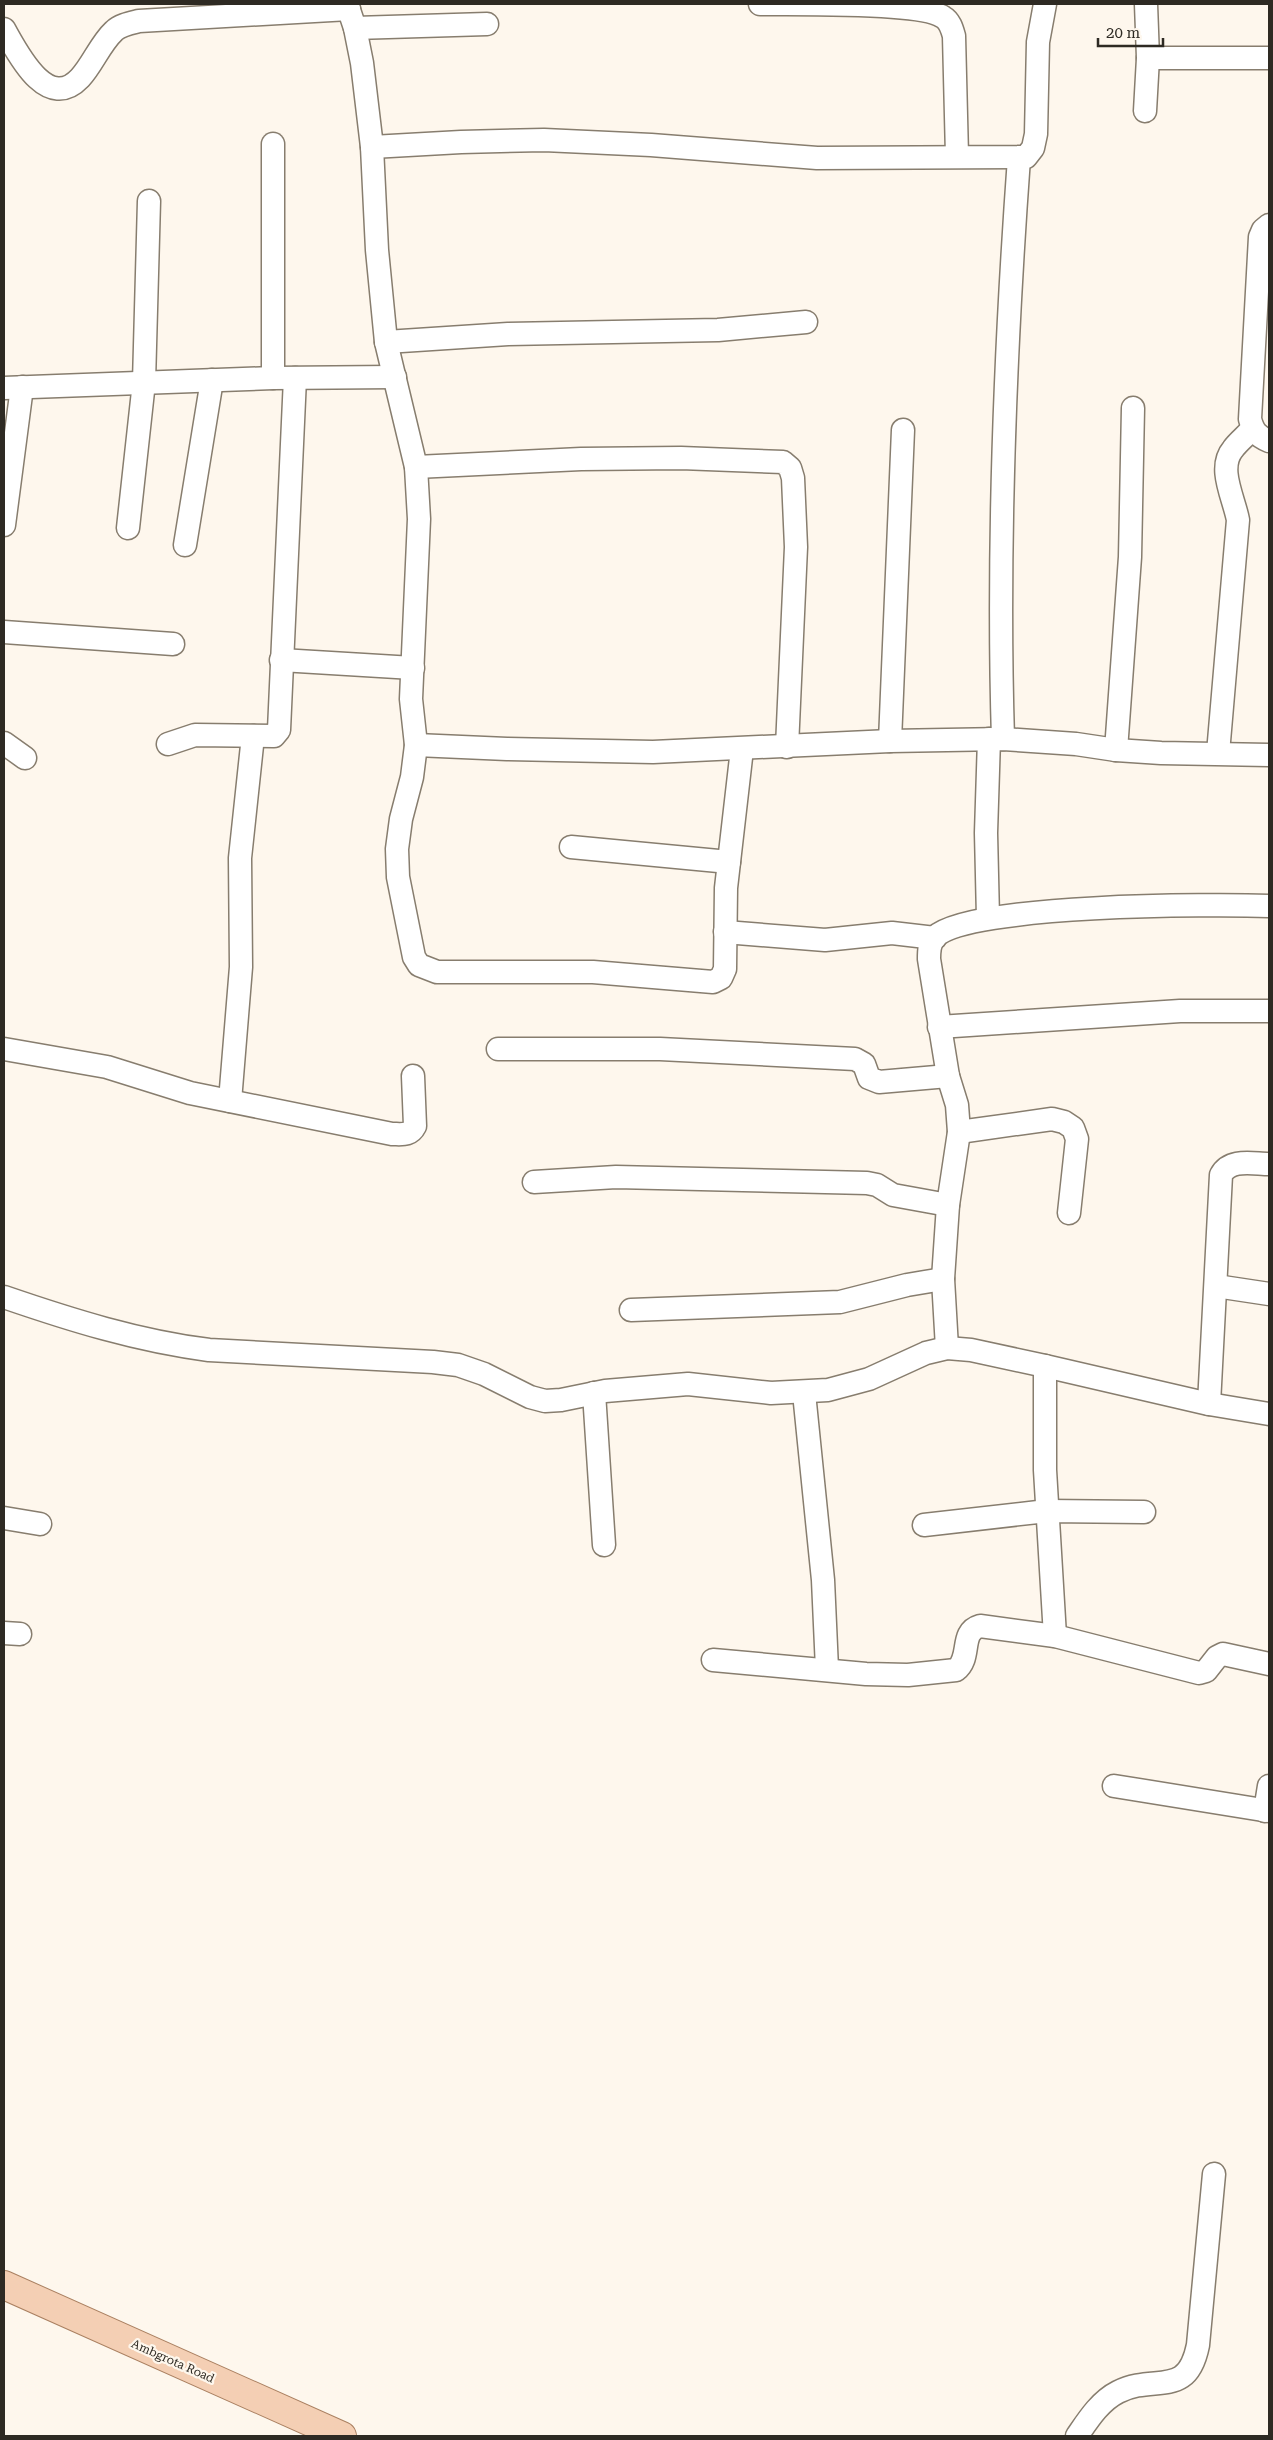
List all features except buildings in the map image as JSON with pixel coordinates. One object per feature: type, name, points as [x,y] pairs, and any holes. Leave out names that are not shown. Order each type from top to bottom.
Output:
[{"type":"main road","name":"Ambgrota Road","points":[[4,2285],[342,2436]]},
{"type":"street","points":[[760,4],[900,6],[943,16],[951,24],[954,36],[957,156]]},
{"type":"street","points":[[372,148],[461,142],[544,140],[652,145],[817,158],[957,156],[1019,158],[1030,154],[1036,134],[1038,42],[1045,4]]},
{"type":"street","points":[[1145,111],[1148,58],[1146,4]]},
{"type":"street","points":[[350,14],[372,148],[377,250],[386,342],[416,467],[419,519],[411,699],[416,745],[412,777],[401,819],[397,849],[398,877],[414,957],[419,965],[437,972],[594,972],[713,982],[721,978],[725,969],[729,862],[742,749]]},
{"type":"street","points":[[4,29],[22,59],[39,81],[51,87],[62,88],[80,78],[115,29],[139,21],[350,14],[488,24]]},
{"type":"street","points":[[1148,58],[1269,58]]},
{"type":"street","points":[[168,744],[195,735],[274,736],[279,730],[284,378],[273,144]]},
{"type":"street","points":[[988,918],[986,834],[996,739],[1011,270],[1019,158]]},
{"type":"street","points":[[128,528],[144,382],[148,201]]},
{"type":"street","points":[[1218,753],[1238,520],[1234,499],[1227,480],[1226,462],[1232,450],[1261,435],[1250,419],[1260,237],[1263,230],[1269,224]]},
{"type":"street","points":[[386,342],[508,334],[709,331],[806,322]]},
{"type":"street","points":[[4,525],[13,388],[212,380],[395,377]]},
{"type":"street","points":[[185,545],[212,380]]},
{"type":"street","points":[[1116,750],[1130,557],[1134,408]]},
{"type":"street","points":[[890,741],[903,430]]},
{"type":"street","points":[[416,467],[590,459],[681,458],[783,462],[790,468],[793,478],[796,547],[787,747]]},
{"type":"street","points":[[4,632],[173,644]]},
{"type":"street","points":[[281,660],[413,668]]},
{"type":"street","points":[[230,1100],[236,1046],[241,967],[240,858],[253,736]]},
{"type":"street","points":[[416,745],[584,751],[742,749],[890,741],[996,739],[1076,744],[1116,750],[1269,755]]},
{"type":"street","points":[[4,743],[25,758]]},
{"type":"street","points":[[571,847],[729,862]]},
{"type":"street","points":[[947,1348],[943,1279],[948,1205],[959,1132],[957,1105],[948,1076],[929,958],[930,945],[935,938],[942,932],[988,918],[1184,905],[1269,906]]},
{"type":"street","points":[[725,932],[824,940],[892,933],[935,938]]},
{"type":"street","points":[[939,1027],[1180,1011],[1269,1011]]},
{"type":"street","points":[[4,1049],[108,1067],[190,1093],[392,1134],[406,1134],[413,1131],[415,1126],[413,1076]]},
{"type":"street","points":[[498,1049],[660,1049],[855,1059],[864,1064],[869,1078],[879,1082],[948,1076]]},
{"type":"street","points":[[959,1132],[1052,1119],[1064,1122],[1073,1128],[1078,1139],[1069,1213]]},
{"type":"street","points":[[1209,1404],[1221,1175],[1225,1168],[1231,1165],[1269,1164]]},
{"type":"street","points":[[534,1182],[616,1176],[868,1183],[877,1185],[894,1195],[948,1205]]},
{"type":"street","points":[[631,1310],[840,1302],[907,1284],[943,1279]]},
{"type":"street","points":[[1216,1286],[1269,1294]]},
{"type":"street","points":[[4,1297],[117,1333],[174,1346],[208,1350],[458,1365],[484,1374],[530,1397],[545,1401],[562,1400],[594,1393],[688,1384],[771,1394],[828,1390],[869,1379],[926,1353],[947,1348],[971,1350],[1209,1404],[1269,1414]]},
{"type":"street","points":[[1045,1366],[1044,1418],[1047,1511],[1055,1636]]},
{"type":"street","points":[[594,1393],[604,1545]]},
{"type":"street","points":[[804,1393],[823,1580],[827,1669]]},
{"type":"street","points":[[924,1525],[1047,1511],[1144,1512]]},
{"type":"street","points":[[4,1518],[40,1524]]},
{"type":"street","points":[[713,1660],[908,1675],[956,1670],[964,1661],[968,1634],[972,1628],[980,1626],[1055,1636],[1199,1672],[1206,1671],[1217,1657],[1223,1654],[1269,1664]]},
{"type":"street","points":[[1114,1786],[1267,1811],[1269,1786]]},
{"type":"street","points":[[1076,2436],[1097,2408],[1118,2392],[1174,2381],[1187,2375],[1195,2363],[1214,2174]]}]
